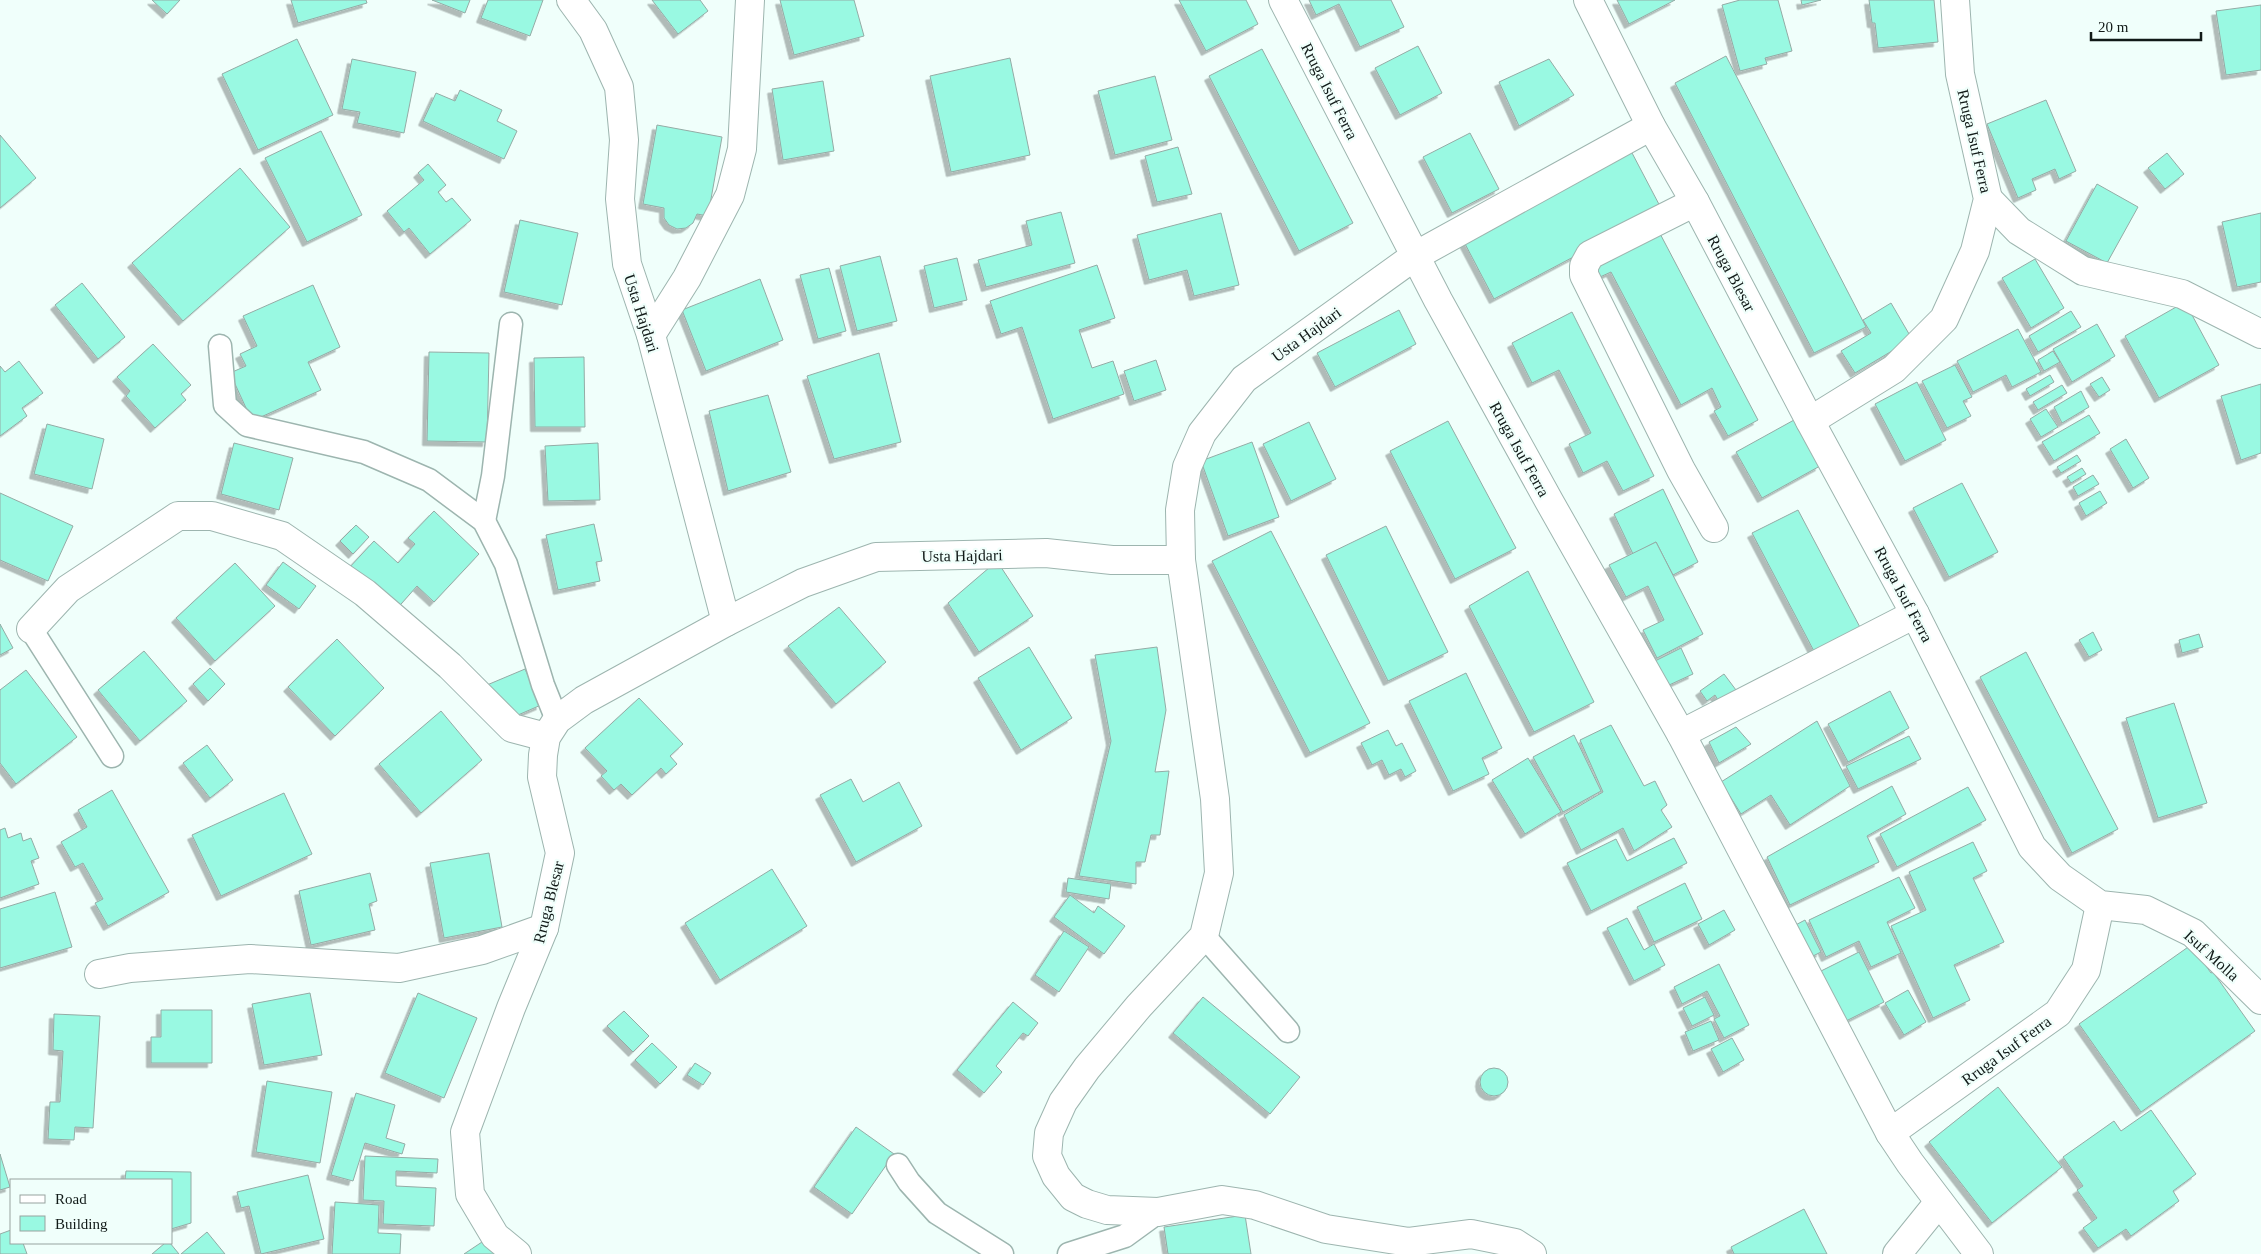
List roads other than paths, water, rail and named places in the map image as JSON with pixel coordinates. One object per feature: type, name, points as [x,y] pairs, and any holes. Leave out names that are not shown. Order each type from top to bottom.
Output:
[{"type":"street","name":"Usta Hajdari","points":[[571,0],[593,30],[619,87],[624,140],[620,199],[627,264],[650,335],[726,622],[803,583],[876,557],[1046,553],[1112,560],[1181,560],[1181,501],[1187,467],[1202,433],[1244,378],[1415,256],[1651,126]]},
{"type":"street","points":[[650,335],[687,278],[730,195],[742,149],[750,0]]},
{"type":"street","name":"Rruga Isuf Ferra","points":[[1283,0],[1415,256],[1549,501],[1681,734],[1890,1133],[1979,1254]]},
{"type":"street","name":"Rruga Blesar","points":[[1588,0],[1651,126],[1695,202],[1810,421]]},
{"type":"street","name":"Rruga Isuf Ferra","points":[[1890,1133],[2058,1013],[2086,970],[2100,905],[2060,877],[2032,847],[1915,614],[1810,421],[1894,369],[1944,319],[1975,251],[1988,199],[1960,74],[1955,0]]},
{"type":"street","points":[[1988,199],[2019,231],[2083,271],[2182,294],[2261,334]]},
{"type":"street","points":[[1695,202],[1590,255],[1584,266],[1584,275],[1681,470],[1714,528]]},
{"type":"street","points":[[31,629],[68,589],[178,516],[212,516],[282,536],[365,594],[450,666],[512,728],[552,729],[584,700],[726,622]]},
{"type":"street","points":[[1181,560],[1215,799],[1219,873],[1204,936],[1139,1006],[1062,1102],[1049,1133],[1047,1156],[1056,1176],[1073,1197],[1087,1204],[1107,1210],[1158,1212],[1222,1200],[1255,1204],[1326,1228],[1413,1248],[1472,1234],[1515,1243],[1532,1254]]},
{"type":"street","points":[[1681,734],[1915,614]]},
{"type":"street","name":"Rruga Blesar","points":[[517,1254],[495,1236],[470,1194],[465,1132],[511,1008],[544,928],[560,853],[542,777],[543,755],[552,729]]},
{"type":"street","name":"Isuf Molla","points":[[2100,905],[2146,910],[2193,933],[2261,1000]]},
{"type":"street","points":[[99,974],[130,968],[250,959],[399,968],[482,950],[544,928]]},
{"type":"street","points":[[1897,1254],[1939,1202]]},
{"type":"lane","points":[[484,521],[493,476],[511,324]]},
{"type":"lane","points":[[220,346],[225,405],[247,425],[364,452],[429,480],[484,521],[506,564],[544,685],[552,729]]},
{"type":"lane","points":[[31,629],[112,756]]},
{"type":"lane","points":[[1204,936],[1288,1031]]},
{"type":"lane","points":[[898,1165],[909,1182],[937,1213],[1002,1254]]},
{"type":"lane","points":[[1069,1254],[1125,1236],[1158,1212]]}]
